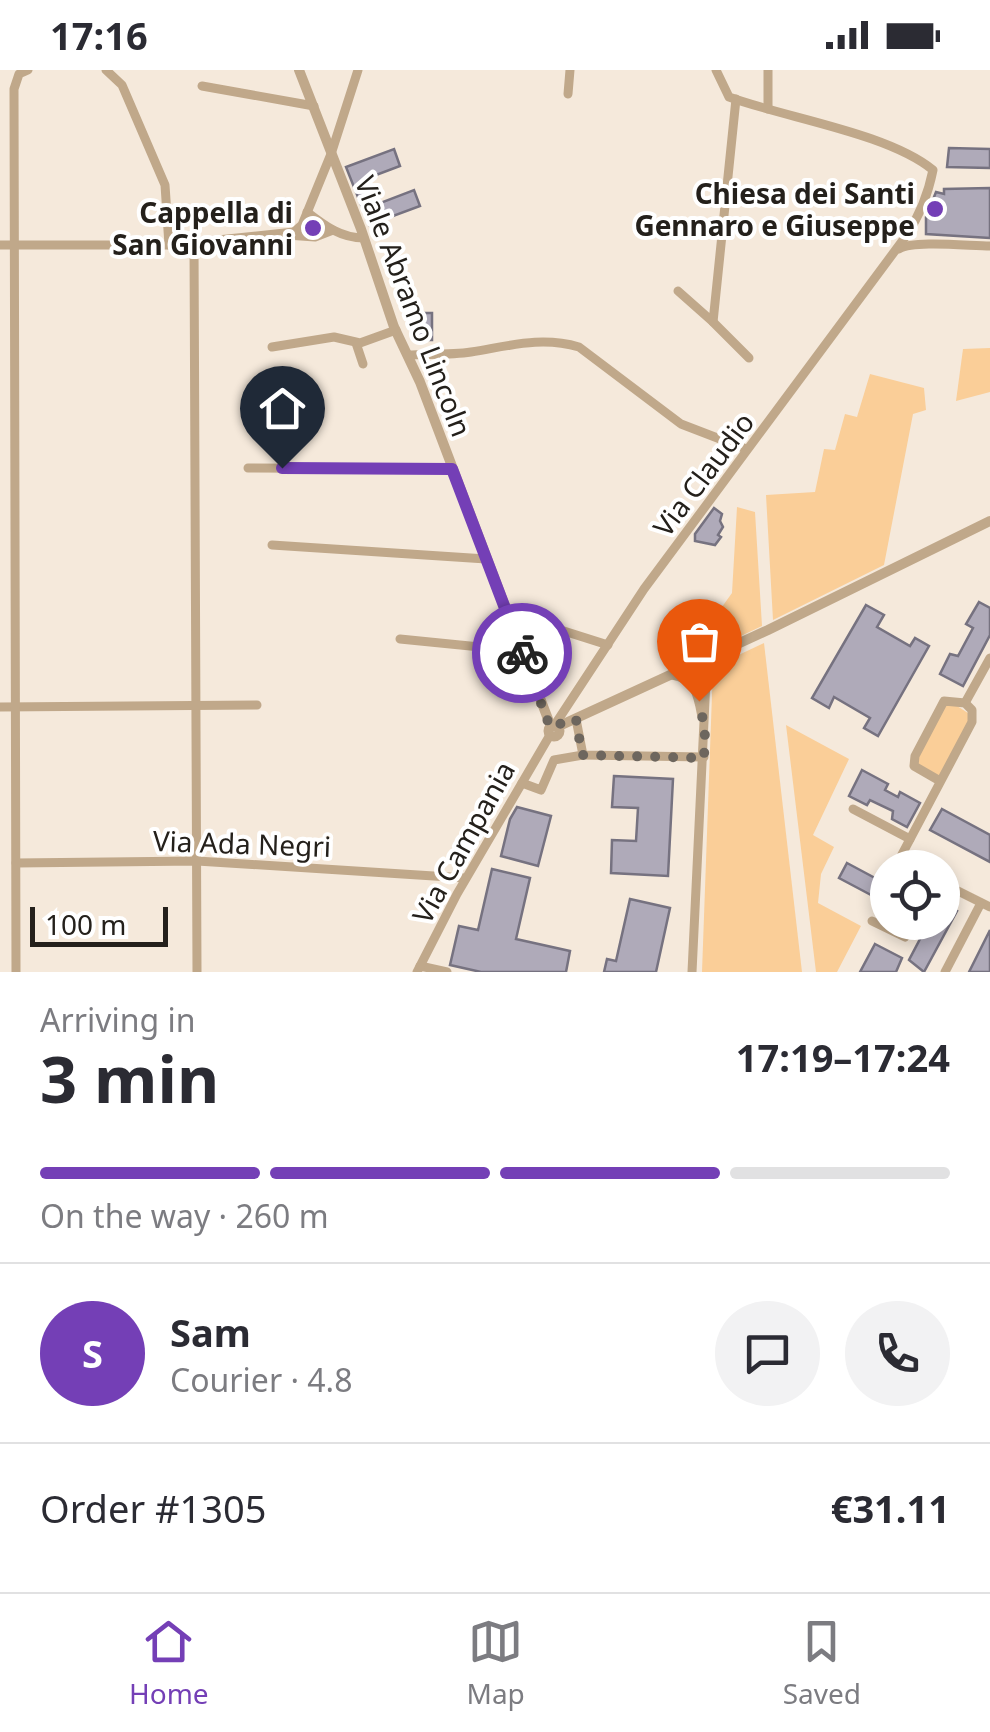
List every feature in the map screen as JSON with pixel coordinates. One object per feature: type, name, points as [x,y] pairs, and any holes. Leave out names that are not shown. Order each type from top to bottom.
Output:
[{"type":"street","points":[[16,972],[14,89],[20,74],[28,70]]},
{"type":"street","points":[[106,70],[122,85],[165,185],[169,245]]},
{"type":"street","name":"Viale Abramo Lincoln","points":[[300,70],[396,330],[553,729]]},
{"type":"street","points":[[0,245],[169,245],[294,232],[302,225],[331,154],[358,70]]},
{"type":"street","points":[[568,94],[570,70]]},
{"type":"street","points":[[716,70],[729,97],[848,133],[920,160],[933,170],[920,215],[921,243]]},
{"type":"street","points":[[768,70],[768,110]]},
{"type":"street","points":[[202,86],[314,106]]},
{"type":"street","points":[[713,322],[736,99]]},
{"type":"street","points":[[308,212],[333,230],[364,238]]},
{"type":"street","name":"Via Claudio","points":[[553,729],[644,588],[725,484],[746,449],[794,390],[920,215]]},
{"type":"street","points":[[280,234],[316,237],[333,230]]},
{"type":"street","points":[[194,242],[196,972]]},
{"type":"street","points":[[894,252],[908,244],[921,243],[990,246]]},
{"type":"street","points":[[678,291],[749,358]]},
{"type":"street","points":[[272,348],[334,337],[356,343],[396,330]]},
{"type":"street","points":[[408,354],[470,352],[504,344],[559,341],[579,347],[680,424],[746,449]]},
{"type":"street","points":[[356,343],[363,364]]},
{"type":"street","points":[[248,468],[452,469]]},
{"type":"street","points":[[553,729],[990,522]]},
{"type":"street","points":[[272,545],[486,559]]},
{"type":"street","points":[[507,613],[608,644]]},
{"type":"street","points":[[400,639],[522,651]]},
{"type":"street","points":[[965,703],[990,658]]},
{"type":"street","points":[[692,972],[707,659]]},
{"type":"street","points":[[672,675],[686,678],[694,686],[705,730]]},
{"type":"street","points":[[905,850],[974,716],[965,703],[944,701],[915,756],[914,766],[918,770],[940,781]]},
{"type":"street","points":[[0,707],[257,705]]},
{"type":"street","points":[[576,719],[582,755]]},
{"type":"street","name":"Via Campania","points":[[419,969],[466,878],[553,729]]},
{"type":"street","points":[[522,783],[542,790],[554,760],[582,755],[704,758]]},
{"type":"street","points":[[853,809],[910,839]]},
{"type":"street","name":"Via Ada Negri","points":[[16,863],[197,861],[466,878]]},
{"type":"street","points":[[944,972],[985,905],[960,892]]},
{"type":"street","points":[[419,969],[447,972]]},
{"type":"shaded area","points":[[990,348],[990,392],[956,401],[963,349]]},
{"type":"shaded area","points":[[870,374],[924,388],[926,410],[913,414],[884,565],[773,620],[766,495],[815,492],[824,449],[835,450],[845,414],[857,417]]},
{"type":"shaded area","points":[[737,507],[755,512],[762,626],[703,654],[701,636],[732,593]]},
{"type":"shaded area","points":[[764,643],[802,972],[702,972],[713,667]]},
{"type":"shaded area","points":[[948,700],[974,717],[939,783],[913,761]]},
{"type":"shaded area","points":[[786,725],[849,759],[813,835],[834,847],[821,874],[818,903],[861,926],[837,972],[816,972]]},
{"type":"building","points":[[949,148],[990,149],[990,168],[947,167]]},
{"type":"building","points":[[394,149],[400,166],[368,178],[378,204],[414,190],[420,206],[369,225],[346,167]]},
{"type":"building","points":[[990,188],[990,238],[926,234],[926,217],[936,192]]},
{"type":"building","points":[[417,313],[432,313],[432,340],[416,340]]},
{"type":"building","points":[[714,508],[722,514],[723,527],[718,535],[721,537],[715,545],[695,541],[695,534]]},
{"type":"building","points":[[979,602],[990,608],[990,635],[963,686],[940,674],[950,654],[958,656],[973,628],[966,624]]},
{"type":"building","points":[[866,605],[884,615],[877,627],[910,646],[915,638],[929,646],[878,736],[864,728],[870,718],[834,697],[829,708],[812,698]]},
{"type":"building","points":[[862,770],[888,784],[885,790],[898,797],[900,792],[920,803],[907,827],[892,819],[893,811],[849,796]]},
{"type":"building","points":[[614,776],[673,779],[668,876],[611,873],[612,840],[636,841],[638,808],[612,807]]},
{"type":"building","points":[[517,807],[551,816],[538,866],[501,856]]},
{"type":"building","points":[[942,809],[990,835],[990,862],[930,830]]},
{"type":"building","points":[[847,863],[870,875],[870,894],[839,878]]},
{"type":"building","points":[[492,869],[530,878],[516,939],[570,951],[566,972],[481,972],[450,965],[459,926],[478,930]]},
{"type":"building","points":[[630,899],[670,908],[656,972],[604,972],[607,959],[616,961]]},
{"type":"building","points":[[990,930],[990,972],[969,972]]},
{"type":"building","points":[[920,940],[941,940],[924,972],[909,960]]},
{"type":"building","points":[[875,944],[902,958],[896,972],[860,972]]},
{"type":"way so far","points":[[522,653],[550,727],[576,719],[582,755],[704,758],[705,730],[699,701]]},
{"type":"place","name":"Chiesa dei Santi Gennaro e Giuseppe","points":[[935,209]]},
{"type":"place","name":"Cappella di San Giovanni","points":[[313,228]]},
{"type":"route","points":[[282,468],[452,469],[522,653]]}]
